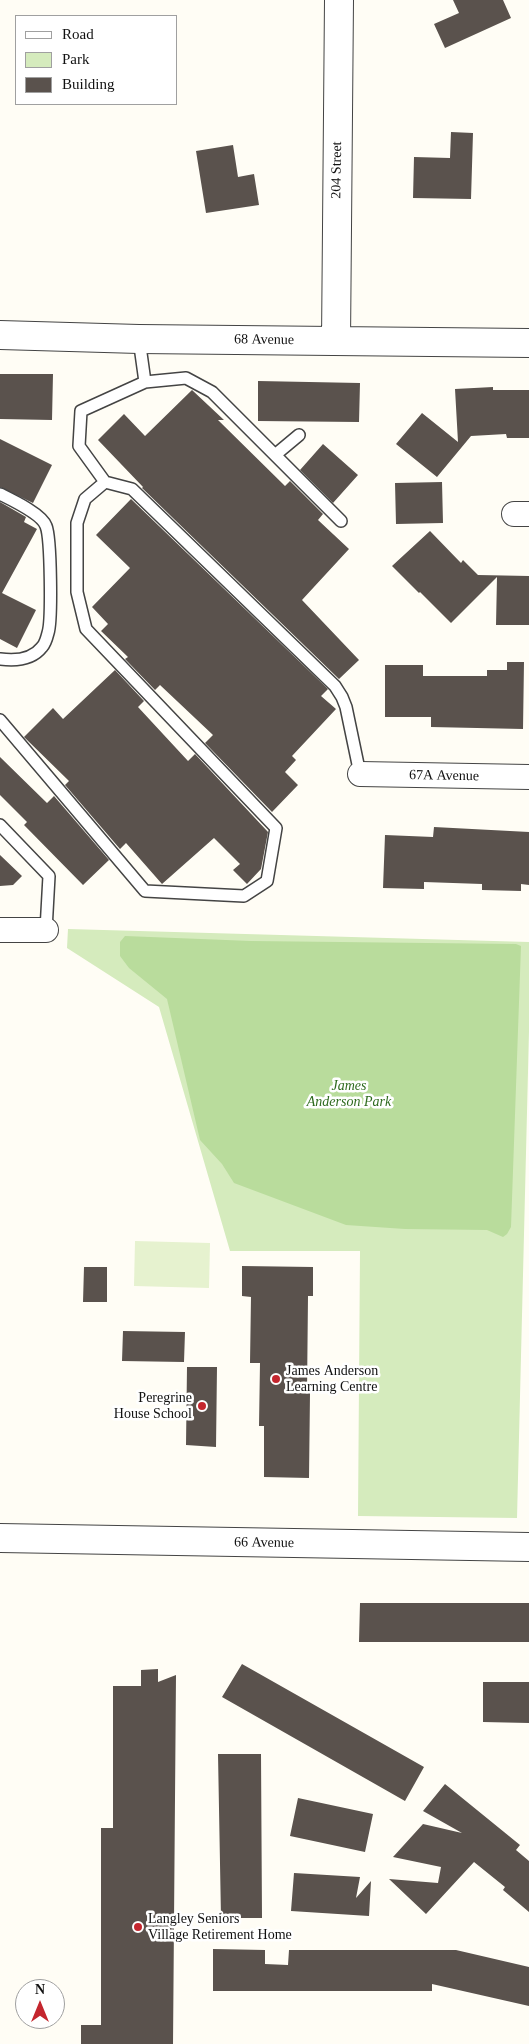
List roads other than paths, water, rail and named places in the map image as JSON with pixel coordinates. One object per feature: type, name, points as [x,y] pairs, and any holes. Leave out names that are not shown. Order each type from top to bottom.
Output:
[{"type":"street","name":"204 Street","points":[[336,341],[339,0]]},
{"type":"street","name":"68 Avenue","points":[[0,335],[139,339],[529,342]]},
{"type":"street","name":"67A Avenue","points":[[360,774],[529,777]]},
{"type":"street","points":[[0,930],[46,930]]},
{"type":"street","name":"66 Avenue","points":[[0,1538],[529,1547]]},
{"type":"lane","points":[[139,339],[145,382]]},
{"type":"lane","points":[[341,520],[212,392],[186,378],[145,382],[81,411],[79,446],[105,482],[132,489],[334,686],[346,707],[360,774]]},
{"type":"lane","points":[[276,455],[299,434]]},
{"type":"lane","points":[[0,720],[145,892],[244,896],[267,881],[276,828],[86,629],[77,592],[77,523],[85,499],[105,482]]},
{"type":"lane","points":[[0,494],[42,520],[46,525],[50,542],[49,632],[43,646],[32,655],[18,660],[0,659]]},
{"type":"lane","points":[[0,825],[50,876],[46,930]]},
{"type":"place","name":"James Anderson Learning Centre","points":[[276,1379]]},
{"type":"place","name":"Peregrine House School","points":[[202,1406]]},
{"type":"place","name":"Langley Seniors Village Retirement Home","points":[[138,1927]]},
{"type":"park label","name":"James Anderson Park","points":[[349,1094]]}]
